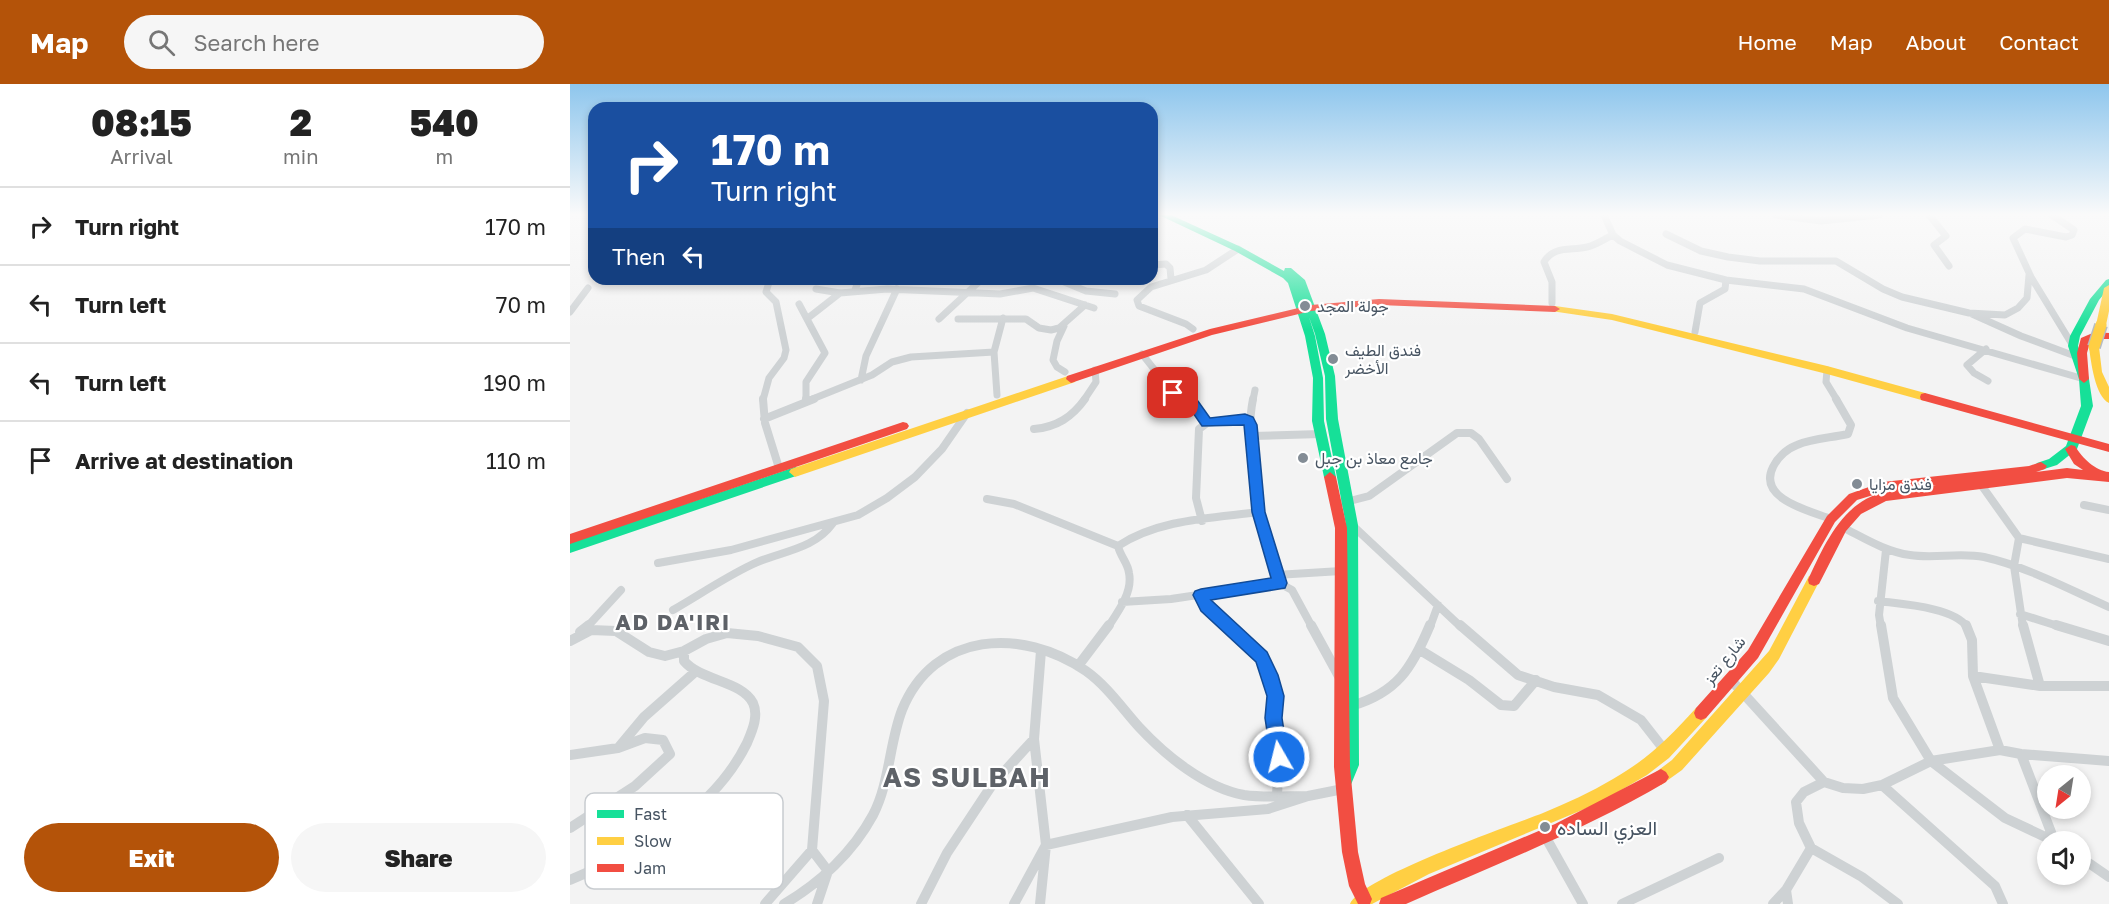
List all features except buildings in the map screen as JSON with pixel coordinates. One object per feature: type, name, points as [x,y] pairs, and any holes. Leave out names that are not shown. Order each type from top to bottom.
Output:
[{"type":"main road","points":[[1246,253],[1286,276],[1292,282],[1306,306],[1330,376],[1332,419],[1342,503],[1343,789],[1361,902]]},
{"type":"main road","points":[[1257,253],[1289,270],[1300,280],[1318,378],[1318,421],[1342,503],[1352,525],[1351,765],[1343,789]]},
{"type":"main road","points":[[2084,379],[2074,351],[2075,336],[2095,299],[2109,282]]},
{"type":"main road","points":[[2109,288],[2105,330],[2094,347],[2097,372],[2109,399]]},
{"type":"main road","points":[[570,548],[779,468],[958,414],[997,395],[1193,329],[1208,328],[1342,297],[1404,296],[1583,311],[1827,370],[2075,440],[2109,446]]},
{"type":"main road","points":[[1478,302],[1552,303],[1599,309],[1826,365],[2075,440]]},
{"type":"main road","points":[[570,539],[684,505],[1095,370],[1208,328]]},
{"type":"main road","points":[[2052,475],[2066,465],[2087,406],[2083,344],[2092,336],[2105,330]]},
{"type":"main road","points":[[2075,440],[2075,457],[2084,466],[2109,477]]},
{"type":"main road","name":"شارع تعز","points":[[1388,904],[1545,836],[1641,790],[1677,765],[1774,656],[1836,523],[1843,503],[1861,492],[1907,484],[2030,470],[2053,462],[2075,440]]},
{"type":"main road","name":"شارع تعز","points":[[1361,902],[1449,857],[1543,820],[1625,782],[1666,752],[1753,654],[1836,523],[1857,511],[1884,497],[1982,486],[2052,475],[2079,473],[2109,477]]},
{"type":"street","points":[[1158,285],[1206,270],[1231,253]]},
{"type":"street","points":[[1552,253],[1547,256],[1544,262],[1553,277],[1552,303]]},
{"type":"street","points":[[1640,253],[1685,271],[1726,280],[1804,289],[1907,328],[2084,379]]},
{"type":"street","points":[[1711,253],[1760,261],[1836,261],[1883,289],[1902,297],[1969,313],[2005,315],[2018,308],[2027,298],[2030,275]]},
{"type":"street","points":[[1940,253],[1949,266]]},
{"type":"street","points":[[2021,253],[2030,275],[2055,313],[2074,351]]},
{"type":"street","points":[[1158,265],[1166,264],[1170,268],[1171,279]]},
{"type":"street","points":[[1695,332],[1700,303],[1725,289],[1726,280]]},
{"type":"street","points":[[768,285],[766,292],[776,302],[786,350],[764,390],[761,406],[779,468]]},
{"type":"street","points":[[855,290],[857,285]]},
{"type":"street","points":[[887,289],[889,285]]},
{"type":"street","points":[[939,319],[974,285]]},
{"type":"street","points":[[1072,285],[1086,291],[1115,294]]},
{"type":"street","points":[[1158,285],[1144,291],[1137,300],[1140,306],[1186,324],[1193,329]]},
{"type":"street","points":[[570,312],[588,288]]},
{"type":"street","points":[[816,290],[840,293],[855,290],[897,289],[1000,294],[1033,288],[1094,308]]},
{"type":"street","points":[[861,380],[864,361],[893,305],[897,289]]},
{"type":"street","points":[[808,318],[840,293]]},
{"type":"street","points":[[799,304],[825,353],[806,382],[806,402]]},
{"type":"street","points":[[958,319],[1026,319],[1045,330],[1059,328],[1085,305]]},
{"type":"street","points":[[1969,313],[2021,336],[2074,351]]},
{"type":"street","points":[[997,395],[994,352],[1003,318]]},
{"type":"street","points":[[1065,372],[1057,367],[1053,360],[1057,341],[1066,322]]},
{"type":"street","points":[[1986,349],[1967,365],[1974,373],[1988,381]]},
{"type":"street","points":[[764,419],[861,380],[892,362],[911,357],[994,352]]},
{"type":"street","points":[[1142,354],[1173,393],[1194,404],[1207,423]]},
{"type":"street","points":[[1034,429],[1048,429],[1066,420],[1096,382],[1095,370]]},
{"type":"street","points":[[1827,370],[1826,382],[1851,425],[1851,430],[1848,434],[1812,440],[1793,446],[1775,461],[1770,473],[1771,486],[1780,498],[1836,523],[1886,550],[1921,556],[1966,554],[2013,566],[2109,607]]},
{"type":"street","points":[[1255,390],[1249,420],[1258,512],[1278,579],[1292,590],[1342,681]]},
{"type":"street","points":[[658,563],[731,550],[858,515],[915,477],[942,449],[958,414]]},
{"type":"street","points":[[1202,521],[1196,498],[1199,429],[1207,423],[1245,418],[1249,420]]},
{"type":"street","points":[[1342,503],[1369,496],[1456,433],[1470,433],[1479,439],[1507,479]]},
{"type":"street","points":[[1252,436],[1321,434]]},
{"type":"street","points":[[1982,486],[2019,538],[2109,559]]},
{"type":"street","points":[[987,499],[1014,504],[1118,546]]},
{"type":"street","points":[[2084,505],[2109,510]]},
{"type":"street","points":[[1078,666],[1122,602],[1130,586],[1130,574],[1126,562],[1118,552],[1118,546],[1122,542],[1156,529],[1258,512]]},
{"type":"street","points":[[673,610],[754,563],[801,547],[820,537],[833,522]]},
{"type":"street","points":[[1352,525],[1518,675],[1554,687],[1598,694],[1641,720],[1666,752]]},
{"type":"street","points":[[2019,538],[2013,566],[2020,614],[2040,686]]},
{"type":"street","points":[[1886,550],[1878,601],[1893,698],[1931,761],[2005,818],[2037,833]]},
{"type":"street","points":[[1122,602],[1201,595],[1278,579],[1341,571]]},
{"type":"street","points":[[570,640],[596,619],[621,590]]},
{"type":"street","points":[[1201,595],[1206,606],[1261,657],[1270,675],[1275,696],[1273,718],[1279,757],[1277,795]]},
{"type":"street","points":[[1878,601],[1951,614],[1963,620],[1969,628],[1973,676],[2000,750]]},
{"type":"street","points":[[1351,706],[1382,695],[1420,650],[1438,605]]},
{"type":"street","points":[[2020,614],[2109,640]]},
{"type":"street","points":[[570,640],[591,630],[616,631],[649,651],[665,656],[684,651],[706,639],[727,633],[758,636],[798,647],[817,666],[824,701],[812,850],[783,883]]},
{"type":"street","points":[[784,904],[796,898],[828,871],[865,828],[880,801],[901,713],[915,688],[930,668],[948,654],[971,645],[1000,642],[1041,651],[1078,666],[1104,686],[1143,732],[1165,752],[1222,788],[1242,796],[1308,796]]},
{"type":"street","points":[[1420,650],[1469,680],[1501,705],[1508,707],[1514,706],[1536,680]]},
{"type":"street","points":[[684,651],[684,661],[695,672],[745,693],[754,703],[756,719],[747,743],[735,766],[712,793]]},
{"type":"street","points":[[1040,904],[1046,845],[1034,739],[1041,651]]},
{"type":"street","points":[[618,748],[644,717],[695,672]]},
{"type":"street","points":[[1973,676],[2040,686],[2109,686]]},
{"type":"street","points":[[1731,680],[1824,782],[1844,788],[1863,789],[1882,785],[1931,761],[2000,750],[2021,754],[2109,761]]},
{"type":"street","points":[[570,754],[618,748],[645,738],[663,740],[670,754],[651,775],[626,793]]},
{"type":"street","points":[[921,904],[947,853],[992,785],[1034,739]]},
{"type":"street","points":[[2021,754],[2051,831]]},
{"type":"street","points":[[1824,782],[1800,796],[1796,804],[1797,814],[1811,848],[1862,877],[1898,904]]},
{"type":"street","points":[[1882,785],[1995,886],[2004,904]]},
{"type":"street","points":[[1014,904],[1046,845],[1187,815],[1268,809],[1308,796],[1343,789]]},
{"type":"street","points":[[1187,815],[1259,904]]},
{"type":"street","points":[[570,828],[585,819]]},
{"type":"street","points":[[1545,836],[1583,904]]},
{"type":"street","points":[[1773,904],[1786,890],[1811,848]]},
{"type":"street","points":[[812,850],[828,871]]},
{"type":"street","points":[[1622,904],[1719,858]]},
{"type":"street","points":[[2091,865],[2109,877]]},
{"type":"street","points":[[817,904],[828,871]]},
{"type":"street","points":[[570,880],[585,874]]},
{"type":"street","points":[[765,904],[778,889]]},
{"type":"street","points":[[1786,890],[1788,904]]},
{"type":"traffic: fast","points":[[1246,253],[1286,276],[1292,282],[1310,336],[1318,378],[1318,421],[1330,477]]},
{"type":"traffic: fast","points":[[1288,270],[1300,280],[1320,334],[1330,376],[1332,419],[1352,525],[1351,765],[1345,782]]},
{"type":"traffic: fast","points":[[2041,466],[2053,462],[2071,449],[2087,406],[2084,379],[2073,346],[2075,336],[2095,299],[2109,282]]},
{"type":"traffic: fast","points":[[570,548],[795,472]]},
{"type":"traffic: slow","points":[[2101,325],[2109,288]]},
{"type":"traffic: slow","points":[[1555,309],[1612,317],[1827,370],[1925,397]]},
{"type":"traffic: slow","points":[[2094,347],[2101,325]]},
{"type":"traffic: slow","points":[[2094,347],[2097,372],[2109,399]]},
{"type":"traffic: slow","points":[[795,472],[1071,379]]},
{"type":"traffic: slow","points":[[1661,777],[1677,765],[1764,668],[1774,655],[1814,580]]},
{"type":"traffic: slow","points":[[1358,904],[1409,874],[1568,810],[1618,785],[1669,749],[1701,713]]},
{"type":"traffic: jam","points":[[1071,379],[1210,332],[1311,308],[1379,302],[1555,309]]},
{"type":"traffic: jam","points":[[2084,379],[2082,353],[2085,340],[2095,335],[2109,336]]},
{"type":"traffic: jam","points":[[1925,397],[2109,448]]},
{"type":"traffic: jam","points":[[570,539],[903,426]]},
{"type":"traffic: jam","points":[[2071,449],[2078,461],[2096,472]]},
{"type":"traffic: jam","points":[[1701,713],[1753,654],[1831,519],[1853,497],[1883,487],[2030,470],[2041,466]]},
{"type":"traffic: jam","points":[[1814,580],[1842,527],[1857,511],[1884,497],[2067,473],[2109,477]]},
{"type":"traffic: jam","points":[[1330,477],[1341,528],[1342,767],[1350,852],[1357,886],[1364,899]]},
{"type":"traffic: jam","points":[[1387,904],[1561,830],[1629,796],[1661,777]]},
{"type":"place","name":"جولة المجد","points":[[1305,306]]},
{"type":"place","name":"فندق الطيف الأخضر","points":[[1333,359]]},
{"type":"place","name":"جامع معاذ بن جبل","points":[[1303,458]]},
{"type":"place","name":"فندق مزايا","points":[[1857,484]]},
{"type":"place","name":"العزي الساده","points":[[1545,827]]},
{"type":"district","name":"AD DA'IRI","points":[[673,621]]},
{"type":"district","name":"AS SULBAH","points":[[967,777]]},
{"type":"route","points":[[1173,393],[1194,404],[1207,423],[1245,418],[1251,425],[1258,512],[1279,583],[1201,595],[1206,606],[1261,657],[1270,675],[1275,696],[1273,718],[1279,757]]}]
